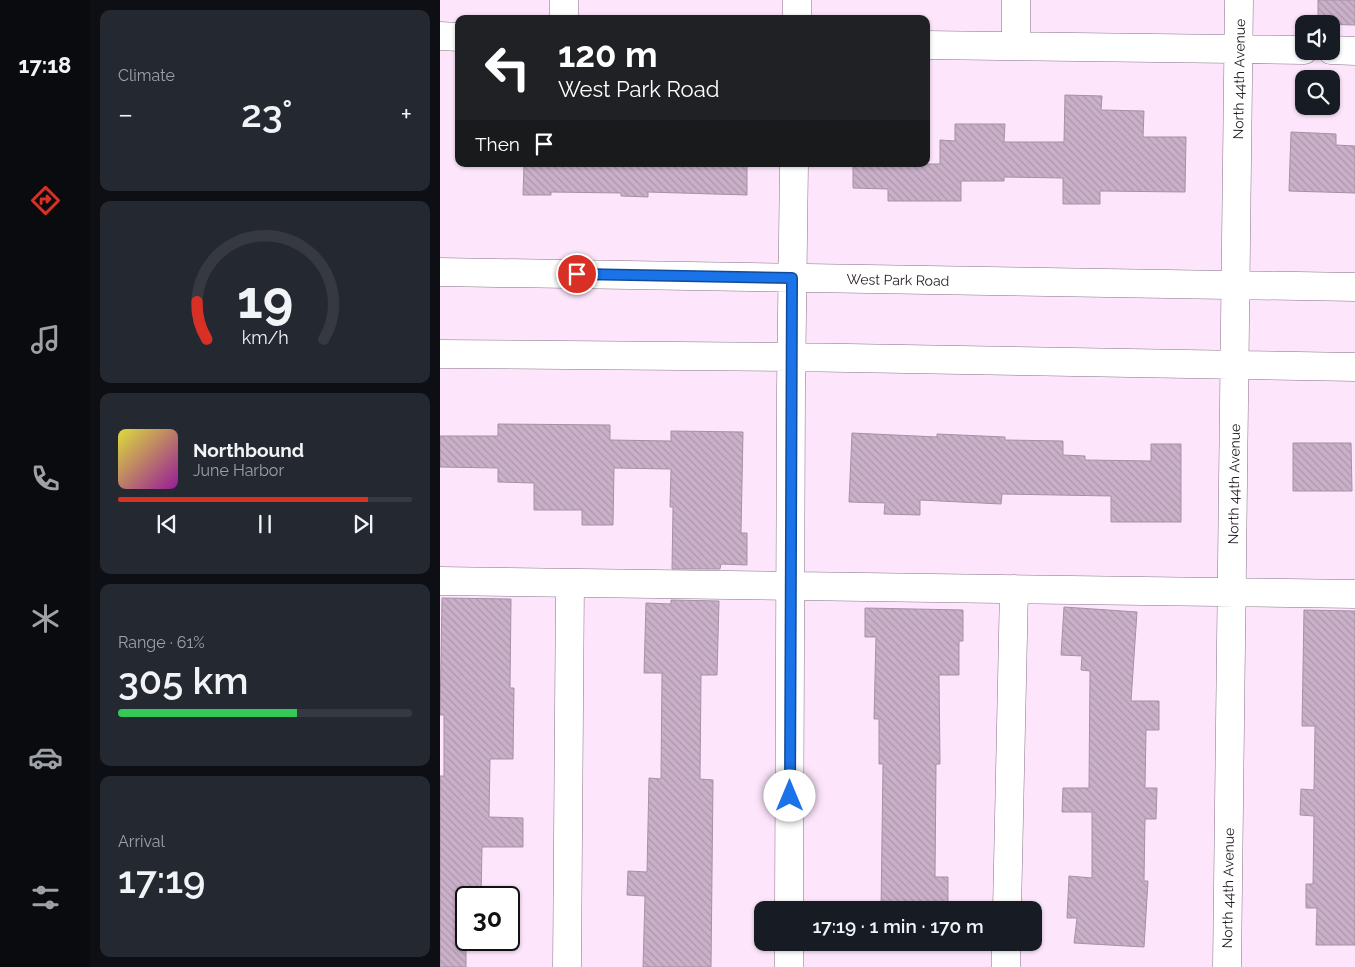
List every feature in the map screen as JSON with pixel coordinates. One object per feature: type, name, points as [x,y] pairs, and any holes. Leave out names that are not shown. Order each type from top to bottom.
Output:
[{"type":"street","points":[[564,0],[564,15]]},
{"type":"street","points":[[796,15],[797,0]]},
{"type":"street","points":[[1016,0],[1016,46]]},
{"type":"street","name":"North 44th Avenue","points":[[1227,967],[1240,0]]},
{"type":"street","points":[[440,36],[455,36]]},
{"type":"street","points":[[930,45],[1295,50]]},
{"type":"street","points":[[1340,50],[1355,50]]},
{"type":"street","points":[[789,901],[791,357],[794,167]]},
{"type":"street","name":"West Park Road","points":[[440,272],[1355,287]]},
{"type":"street","points":[[440,354],[791,357],[1355,367]]},
{"type":"street","points":[[440,581],[1355,594]]},
{"type":"street","points":[[568,967],[570,583]]},
{"type":"street","points":[[1007,901],[1014,589]]},
{"type":"street","points":[[789,951],[789,967]]},
{"type":"street","points":[[1006,951],[1006,967]]},
{"type":"building","points":[[1318,0],[1355,0],[1355,25],[1340,25],[1340,15],[1318,15]]},
{"type":"building","points":[[1065,95],[1102,96],[1101,110],[1144,111],[1143,137],[1186,137],[1185,192],[1100,191],[1100,204],[1063,204],[1063,178],[1004,177],[1004,181],[961,181],[961,201],[888,201],[888,189],[853,188],[853,167],[930,167],[930,164],[940,164],[940,140],[955,141],[955,124],[1005,124],[1004,142],[1064,142]]},
{"type":"building","points":[[1291,132],[1336,134],[1336,145],[1355,146],[1355,193],[1289,191]]},
{"type":"building","points":[[524,167],[747,167],[747,195],[648,192],[648,197],[621,196],[621,193],[551,192],[551,195],[523,195]]},
{"type":"building","points":[[498,424],[610,425],[610,440],[671,441],[671,431],[743,432],[741,533],[747,533],[747,565],[721,564],[720,569],[672,569],[673,507],[670,507],[671,469],[614,468],[613,525],[582,525],[582,510],[534,510],[534,483],[498,482],[498,468],[440,467],[440,436],[498,436]]},
{"type":"building","points":[[852,433],[937,437],[937,434],[1005,437],[1005,440],[1063,441],[1063,455],[1085,456],[1085,460],[1151,461],[1151,444],[1181,444],[1181,522],[1111,522],[1111,496],[1002,494],[1001,504],[920,500],[920,515],[884,514],[885,503],[849,502]]},
{"type":"building","points":[[1293,443],[1351,443],[1352,491],[1293,491]]},
{"type":"building","points":[[442,598],[511,599],[510,688],[514,688],[513,759],[490,759],[489,817],[523,818],[523,847],[482,847],[481,886],[455,886],[455,951],[466,951],[466,967],[440,967],[440,776],[444,776],[444,715],[440,715]]},
{"type":"building","points":[[671,600],[719,601],[717,675],[701,675],[700,779],[713,780],[711,967],[643,967],[645,896],[627,895],[628,871],[647,872],[649,778],[661,779],[662,673],[644,673],[646,603],[671,604]]},
{"type":"building","points":[[1064,607],[1137,612],[1131,701],[1159,701],[1159,730],[1146,730],[1145,788],[1157,788],[1156,819],[1145,819],[1144,881],[1148,881],[1144,947],[1074,943],[1077,918],[1067,918],[1069,876],[1092,878],[1092,812],[1062,812],[1063,788],[1089,788],[1090,671],[1081,670],[1082,656],[1061,655]]},
{"type":"building","points":[[865,608],[963,610],[963,641],[959,641],[959,675],[939,675],[940,764],[936,764],[935,877],[948,877],[948,901],[881,901],[883,764],[879,764],[879,719],[874,719],[876,637],[865,637]]},
{"type":"building","points":[[1304,610],[1355,611],[1355,945],[1316,945],[1317,908],[1306,908],[1306,884],[1313,884],[1314,816],[1300,815],[1301,789],[1314,790],[1315,726],[1302,726]]},
{"type":"route","points":[[577,274],[792,278],[790,796]]}]
